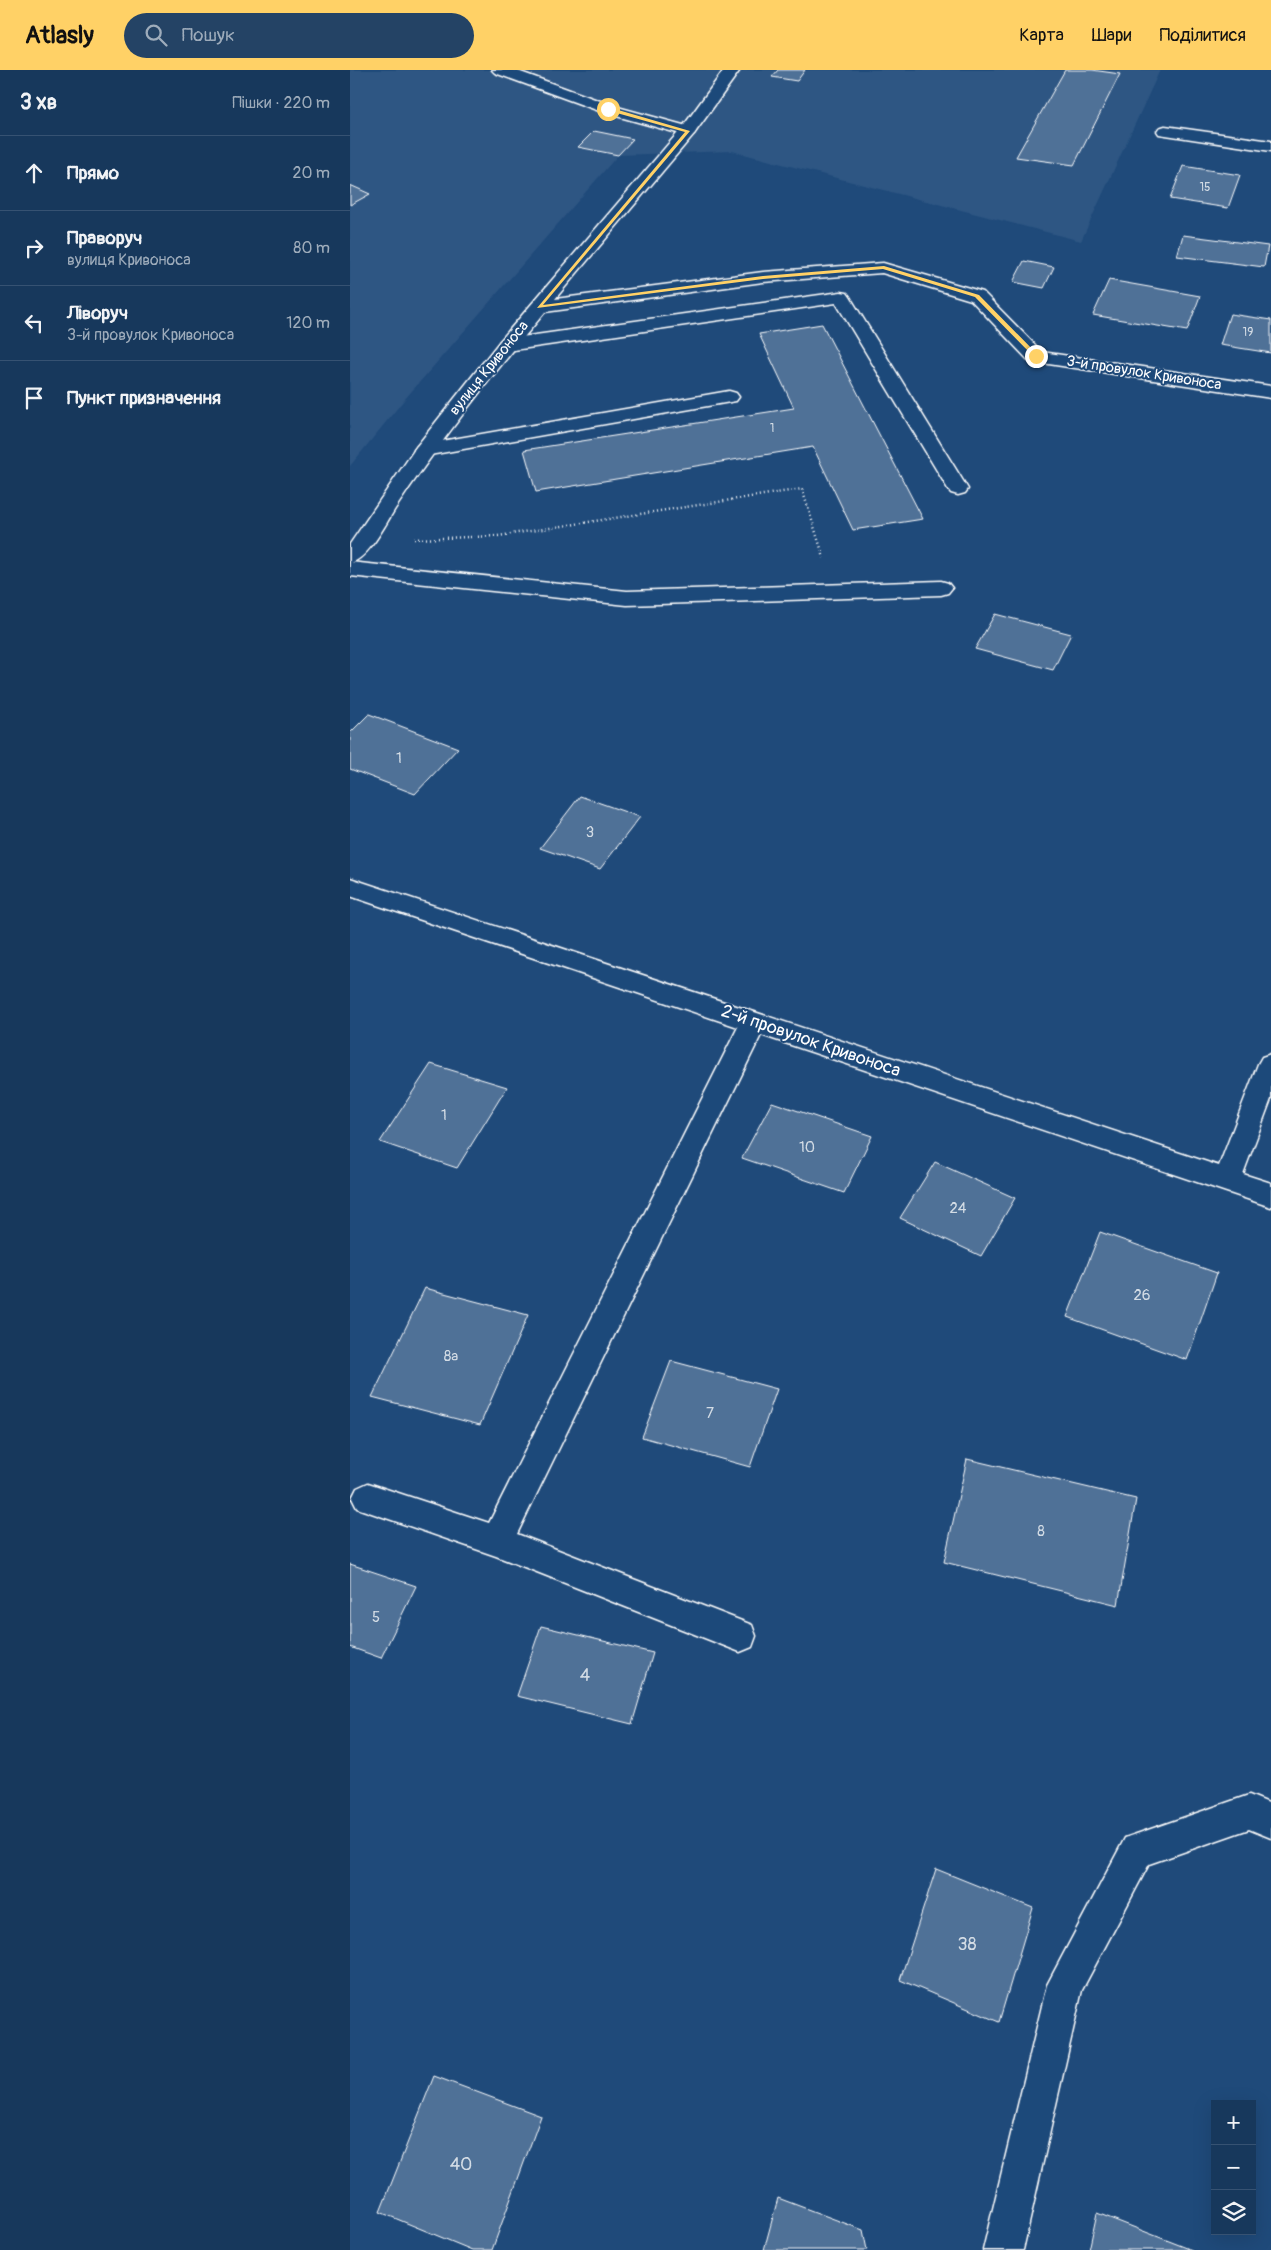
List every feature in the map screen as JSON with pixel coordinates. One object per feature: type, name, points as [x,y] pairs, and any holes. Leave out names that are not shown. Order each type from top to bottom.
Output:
[{"type":"street","points":[[500,70],[608,109],[688,131]]},
{"type":"street","name":"вулиця Кривоноса","points":[[350,557],[364,541],[424,450],[507,345],[688,131],[732,70]]},
{"type":"street","points":[[1165,131],[1271,146]]},
{"type":"street","name":"3-й провулок Кривоноса","points":[[539,307],[763,277],[884,268],[977,296],[1036,356],[1271,392]]},
{"type":"street","points":[[507,345],[842,297],[958,489]]},
{"type":"street","points":[[424,450],[729,397]]},
{"type":"street","points":[[350,569],[627,598],[941,588]]},
{"type":"street","name":"2-й провулок Кривоноса","points":[[350,887],[1271,1195]]},
{"type":"street","points":[[497,1541],[754,1022]]},
{"type":"street","points":[[1227,1180],[1271,1064]]},
{"type":"street","points":[[368,1498],[497,1541],[740,1636]]},
{"type":"street","points":[[1003,2250],[1065,1985],[1137,1850],[1249,1812],[1271,1821]]},
{"type":"path","points":[[364,541],[498,536],[802,490],[835,591]]},
{"type":"shaded area","points":[[350,70],[1160,70],[1081,241],[732,151],[618,155],[404,400],[350,466]]},
{"type":"building","points":[[778,70],[805,70],[797,81],[772,77]]},
{"type":"building","points":[[1065,70],[1092,70],[1120,74],[1074,165],[1016,157]]},
{"type":"building","points":[[594,131],[633,139],[618,155],[578,147]]},
{"type":"building","points":[[1183,166],[1240,175],[1228,208],[1170,199]]},
{"type":"building","points":[[350,185],[370,194],[350,205]]},
{"type":"building","points":[[1183,235],[1268,246],[1264,267],[1177,256]]},
{"type":"building","points":[[1024,261],[1054,267],[1044,288],[1013,282]]},
{"type":"building","points":[[1109,280],[1200,296],[1187,331],[1093,315]]},
{"type":"building","points":[[1230,314],[1271,320],[1271,353],[1220,345]]},
{"type":"building","points":[[822,324],[923,519],[853,530],[813,447],[536,492],[524,450],[794,408],[759,334]]},
{"type":"building","points":[[995,614],[1071,634],[1053,670],[975,649]]},
{"type":"building","points":[[369,714],[458,748],[415,794],[350,769],[350,733]]},
{"type":"building","points":[[580,796],[640,817],[600,869],[540,848]]},
{"type":"building","points":[[431,1064],[507,1087],[457,1168],[380,1142]]},
{"type":"building","points":[[772,1102],[872,1136],[844,1193],[742,1158]]},
{"type":"building","points":[[935,1162],[1015,1198],[981,1256],[900,1218]]},
{"type":"building","points":[[1100,1232],[1217,1273],[1187,1360],[1067,1317]]},
{"type":"building","points":[[425,1288],[528,1315],[480,1425],[372,1397]]},
{"type":"building","points":[[671,1361],[777,1389],[750,1467],[642,1437]]},
{"type":"building","points":[[967,1459],[1136,1499],[1118,1605],[944,1562]]},
{"type":"building","points":[[350,1564],[416,1586],[381,1658],[350,1647]]},
{"type":"building","points":[[541,1626],[653,1653],[632,1724],[517,1696]]},
{"type":"building","points":[[936,1869],[1033,1908],[999,2022],[900,1980]]},
{"type":"building","points":[[434,2076],[541,2116],[492,2250],[472,2250],[380,2212]]},
{"type":"building","points":[[778,2198],[863,2230],[867,2250],[764,2250]]},
{"type":"building","points":[[1097,2213],[1192,2250],[1089,2250]]},
{"type":"route","points":[[608,109],[688,131],[539,307],[763,277],[884,268],[977,296],[1036,356]]}]
